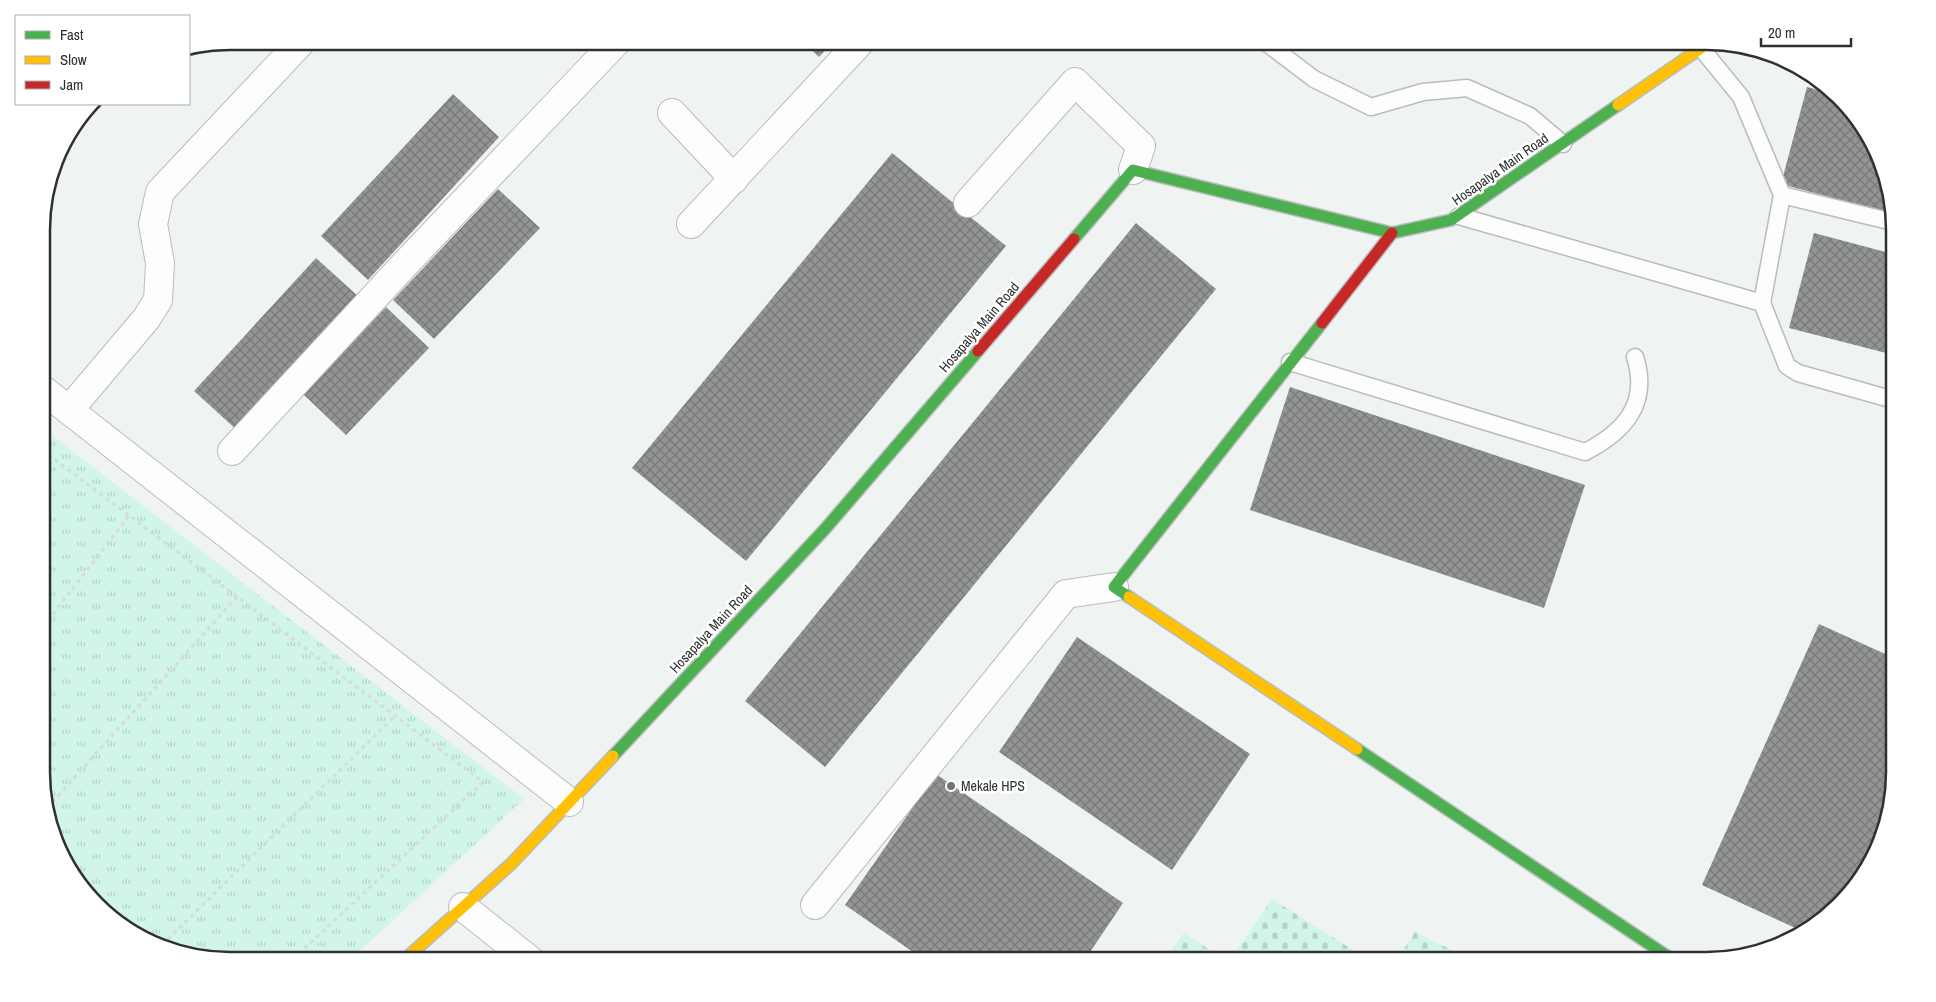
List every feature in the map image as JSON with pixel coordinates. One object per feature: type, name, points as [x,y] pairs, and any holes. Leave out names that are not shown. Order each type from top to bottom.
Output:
[{"type":"street","points":[[70,410],[146,320],[158,300],[160,263],[153,224],[160,192],[294,50]]},
{"type":"street","points":[[232,451],[605,50]]},
{"type":"street","points":[[691,224],[853,50]]},
{"type":"street","name":"Hosapalya Main Road","points":[[413,952],[511,864],[825,529],[1133,170],[1392,233],[1451,220],[1459,216],[1697,50]]},
{"type":"street","points":[[968,203],[1075,82],[1141,146],[1133,170]]},
{"type":"street","points":[[672,113],[734,179]]},
{"type":"street","points":[[1114,587],[1392,233]]},
{"type":"street","points":[[50,395],[569,802]]},
{"type":"street","points":[[815,904],[1066,594],[1114,587],[1661,952]]},
{"type":"street","points":[[463,907],[520,952]]},
{"type":"lane","points":[[1276,50],[1314,79],[1371,106],[1423,92],[1467,88],[1530,116],[1563,144]]},
{"type":"lane","points":[[1707,50],[1741,98],[1782,195],[1762,303],[1787,366],[1798,373],[1886,398]]},
{"type":"lane","points":[[1782,195],[1886,220]]},
{"type":"lane","points":[[1459,216],[1762,303]]},
{"type":"lane","points":[[1290,362],[1585,452],[1608,441],[1622,428],[1631,416],[1640,374],[1635,357]]},
{"type":"path","points":[[50,456],[483,782],[301,952]]},
{"type":"path","points":[[50,617],[129,516]]},
{"type":"path","points":[[53,802],[237,597]]},
{"type":"path","points":[[167,940],[396,716]]},
{"type":"green space","points":[[50,434],[524,799],[359,952],[219,952],[195,949],[161,938],[130,922],[95,891],[80,872],[64,841],[53,807],[50,783]]},
{"type":"green space","points":[[1272,899],[1356,952],[1236,952]]},
{"type":"green space","points":[[1415,932],[1456,952],[1402,952]]},
{"type":"green space","points":[[1184,933],[1213,952],[1170,952]]},
{"type":"building","points":[[812,50],[826,50],[819,57]]},
{"type":"building","points":[[1807,87],[1819,90],[1841,111],[1862,140],[1880,184],[1885,212],[1781,184]]},
{"type":"building","points":[[453,94],[499,137],[368,280],[321,236]]},
{"type":"building","points":[[892,153],[1006,246],[746,561],[632,468]]},
{"type":"building","points":[[498,189],[540,228],[434,339],[393,300]]},
{"type":"building","points":[[1136,223],[1216,289],[825,767],[745,701]]},
{"type":"building","points":[[1814,233],[1886,252],[1886,353],[1789,328]]},
{"type":"building","points":[[316,258],[360,298],[238,431],[194,391]]},
{"type":"building","points":[[386,307],[429,348],[346,435],[303,394]]},
{"type":"building","points":[[1290,387],[1585,485],[1544,608],[1250,510]]},
{"type":"building","points":[[1819,624],[1886,654],[1886,783],[1883,807],[1872,841],[1862,862],[1849,881],[1825,907],[1796,928],[1702,885]]},
{"type":"building","points":[[1077,637],[1250,754],[1172,870],[999,752]]},
{"type":"building","points":[[936,774],[1123,903],[1090,952],[913,952],[845,905]]},
{"type":"traffic: fast","points":[[1074,239],[1133,170],[1392,233],[1451,220],[1618,105]]},
{"type":"traffic: fast","points":[[1129,597],[1114,587],[1322,323]]},
{"type":"traffic: fast","points":[[613,756],[825,529],[978,351]]},
{"type":"traffic: fast","points":[[1357,749],[1661,952]]},
{"type":"traffic: slow","points":[[1618,105],[1698,50]]},
{"type":"traffic: slow","points":[[1129,597],[1357,749]]},
{"type":"traffic: slow","points":[[413,952],[511,864],[613,756]]},
{"type":"traffic: jam","points":[[1322,323],[1392,233]]},
{"type":"traffic: jam","points":[[978,351],[1074,239]]},
{"type":"place","name":"Mekale HPS","points":[[951,786]]}]
